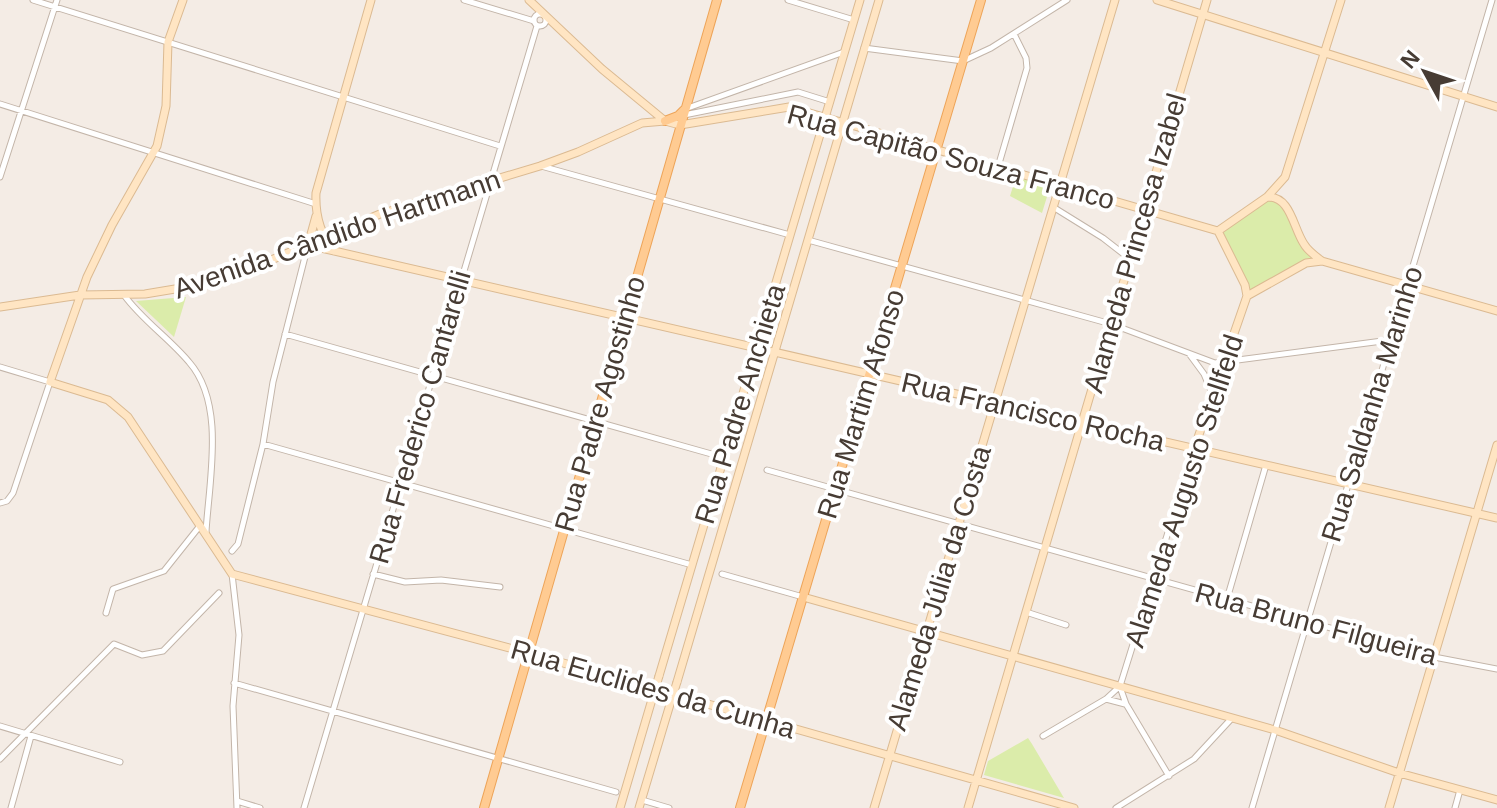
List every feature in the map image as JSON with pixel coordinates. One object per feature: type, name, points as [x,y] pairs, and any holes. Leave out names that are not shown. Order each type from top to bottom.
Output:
[{"type":"main road","name":"Rua Padre Agostinho","points":[[484,808],[717,0]]},
{"type":"main road","name":"Rua Martim Afonso","points":[[740,808],[981,0]]},
{"type":"main road","points":[[665,121],[683,116]]},
{"type":"street","points":[[33,0],[56,3],[168,42],[500,146]]},
{"type":"street","points":[[3,502],[13,493],[80,295],[112,225],[154,153],[166,106],[168,42],[183,0]]},
{"type":"street","points":[[335,253],[324,238],[316,204],[321,169],[371,0]]},
{"type":"street","points":[[464,0],[535,24]]},
{"type":"street","points":[[529,0],[602,69],[665,121],[798,92],[830,102]]},
{"type":"street","points":[[788,0],[854,20]]},
{"type":"street","name":"Rua Padre Anchieta","points":[[620,808],[860,0]]},
{"type":"street","name":"Rua Padre Anchieta","points":[[641,804],[879,0]]},
{"type":"street","points":[[864,48],[963,61],[981,54],[1067,0]]},
{"type":"street","name":"Alameda Júlia da Costa","points":[[874,808],[1115,0]]},
{"type":"street","points":[[1157,0],[1497,107]]},
{"type":"street","name":"Alameda Princesa Izabel","points":[[968,808],[1207,0]]},
{"type":"street","points":[[1341,0],[1285,177],[1267,197],[1218,231],[1245,285],[1247,296],[1306,263],[1322,261],[1497,311]]},
{"type":"street","name":"Rua Saldanha Marinho","points":[[1252,808],[1492,0]]},
{"type":"street","points":[[0,177],[56,3]]},
{"type":"street","name":"Rua Frederico Cantarelli","points":[[304,808],[535,24],[545,24],[544,16]]},
{"type":"street","points":[[998,167],[1027,68],[1026,58],[1014,34]]},
{"type":"street","points":[[683,116],[845,52]]},
{"type":"street","points":[[0,104],[316,204]]},
{"type":"street","name":"Rua Capitão Souza Franco","points":[[683,116],[783,107],[1218,231]]},
{"type":"street","name":"Avenida Cândido Hartmann","points":[[0,307],[80,295],[161,293],[199,285],[245,270],[380,214],[540,166],[632,127],[665,121]]},
{"type":"street","points":[[540,166],[790,235]]},
{"type":"street","points":[[1267,197],[1278,198],[1285,203],[1303,243],[1322,261]]},
{"type":"street","points":[[1053,207],[1130,259]]},
{"type":"street","points":[[232,551],[238,544],[263,444],[285,334],[317,214]]},
{"type":"street","points":[[808,240],[1111,324],[1215,363],[1391,340]]},
{"type":"street","name":"Rua Francisco Rocha","points":[[308,245],[1497,518]]},
{"type":"street","points":[[124,295],[186,358],[206,393],[212,427],[206,537]]},
{"type":"street","name":"Alameda Augusto Stellfeld","points":[[1120,686],[1212,393],[1226,363],[1247,296]]},
{"type":"street","points":[[285,334],[715,455]]},
{"type":"street","points":[[1190,354],[1212,393]]},
{"type":"street","points":[[0,367],[97,395],[122,411],[232,574],[239,635],[234,683],[237,805],[260,808]]},
{"type":"street","points":[[263,444],[692,565]]},
{"type":"street","points":[[1389,808],[1497,445]]},
{"type":"street","points":[[1227,599],[1266,465]]},
{"type":"street","name":"Rua Bruno Filgueira","points":[[767,470],[1434,657],[1497,669]]},
{"type":"street","points":[[106,613],[113,589],[164,571],[199,527]]},
{"type":"street","name":"Rua Euclides da Cunha","points":[[232,574],[528,653],[1074,808]]},
{"type":"street","points":[[373,574],[405,582],[441,580],[500,587]]},
{"type":"street","points":[[722,574],[1275,730],[1399,773],[1497,800]]},
{"type":"street","points":[[0,759],[114,644],[142,655],[157,654],[169,647],[219,593]]},
{"type":"street","points":[[1026,612],[1066,625]]},
{"type":"street","points":[[667,651],[684,656]]},
{"type":"street","points":[[234,683],[616,792]]},
{"type":"street","points":[[1043,736],[1106,699],[1120,686]]},
{"type":"street","points":[[1120,686],[1126,704],[1169,776]]},
{"type":"street","points":[[1106,699],[1126,704]]},
{"type":"street","points":[[1116,808],[1204,751],[1232,718]]},
{"type":"street","points":[[0,726],[120,762]]},
{"type":"street","points":[[11,808],[28,734]]},
{"type":"street","points":[[1455,808],[1460,790]]},
{"type":"street","points":[[641,804],[669,808]]},
{"type":"green space","points":[[1016,177],[1050,187],[1042,213],[1010,196]]},
{"type":"green space","points":[[1267,197],[1278,198],[1303,243],[1322,261],[1312,262],[1247,296],[1218,231]]},
{"type":"green space","points":[[186,297],[174,337],[136,301]]},
{"type":"green space","points":[[1028,738],[1064,798],[984,775],[988,761]]}]
